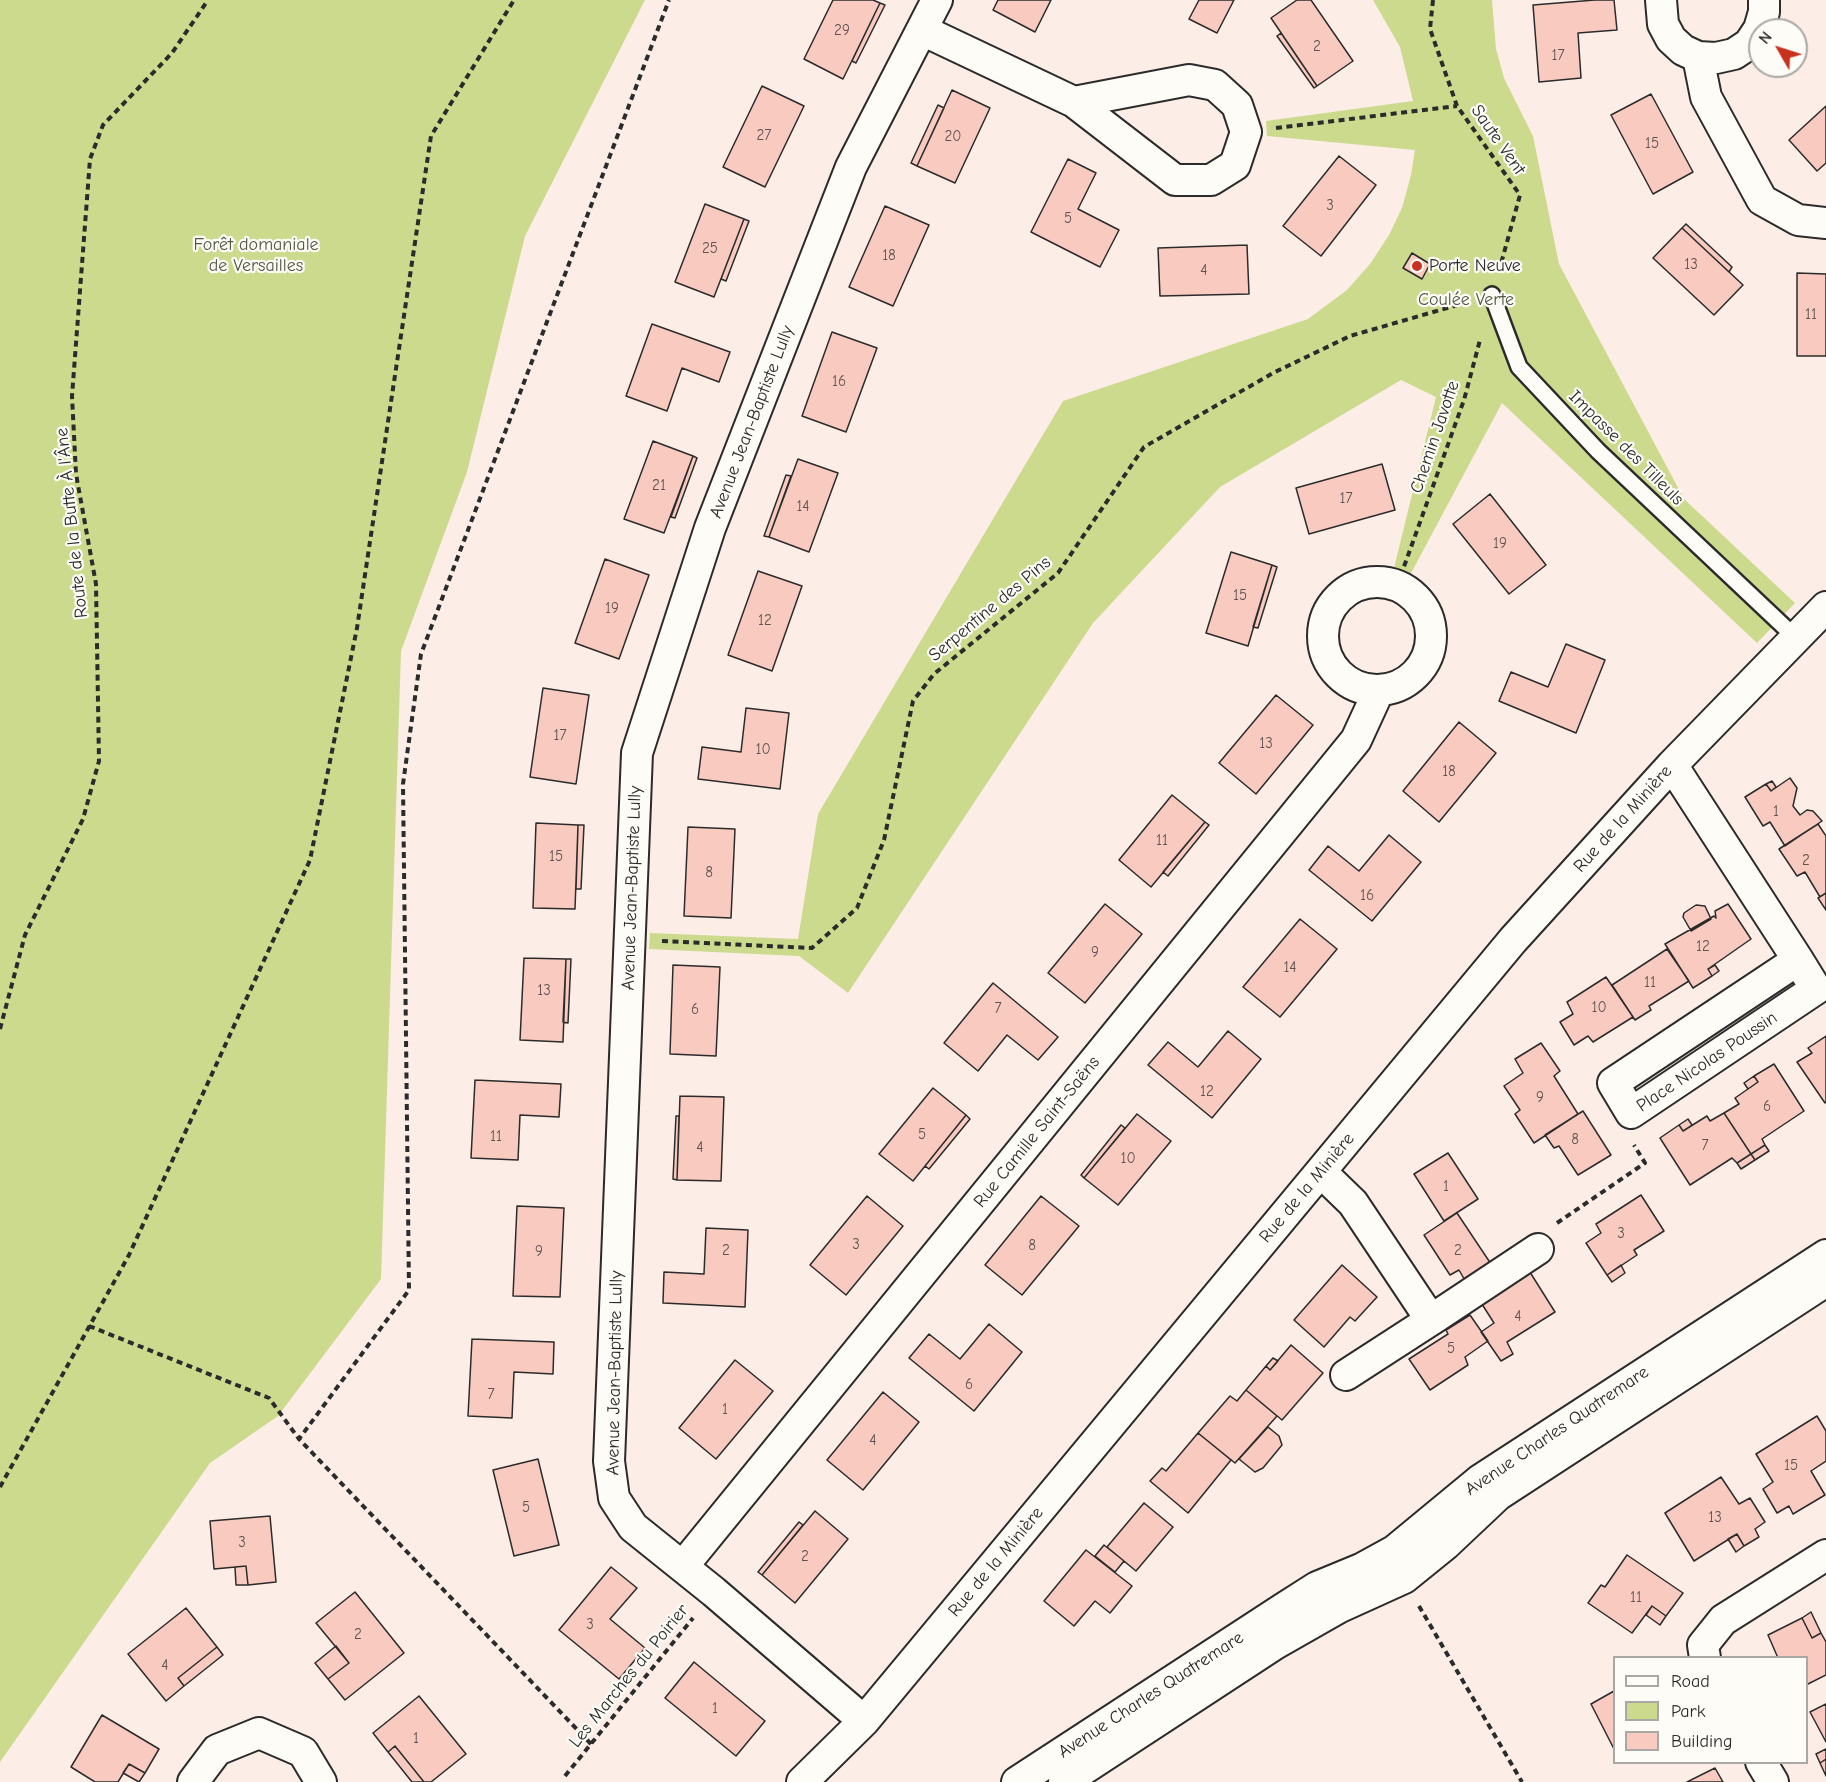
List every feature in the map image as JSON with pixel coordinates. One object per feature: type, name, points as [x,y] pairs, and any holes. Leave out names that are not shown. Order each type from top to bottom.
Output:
[{"type":"street","name":"Avenue Jean-Baptiste Lully","points":[[864,1721],[714,1592],[633,1527],[614,1498],[609,1461],[637,753],[710,528],[851,167],[937,0]]},
{"type":"street","points":[[1660,0],[1663,24],[1671,39],[1683,50],[1698,57],[1716,58],[1734,54],[1749,44],[1760,29],[1764,0]]},
{"type":"street","points":[[922,30],[1074,102],[1175,180],[1211,180],[1235,165],[1246,132],[1237,105],[1215,85],[1198,81],[1189,80],[1074,102]]},
{"type":"street","points":[[1698,57],[1706,98],[1762,200],[1798,220],[1826,223]]},
{"type":"street","points":[[1380,582],[1397,586],[1412,595],[1424,609],[1430,627],[1430,645],[1424,662],[1413,677],[1397,686],[1379,690],[1362,688],[1346,681],[1333,669],[1326,654],[1322,636],[1325,619],[1334,603],[1346,591],[1363,584],[1380,582]]},
{"type":"street","name":"Rue de la Minière","points":[[802,1782],[864,1721],[1513,940],[1672,765],[1826,607]]},
{"type":"street","name":"Rue Camille Saint-Saëns","points":[[683,1566],[1356,740],[1379,690]]},
{"type":"street","name":"Place Nicolas Poussin","points":[[1672,765],[1798,960],[1821,986],[1631,1113],[1613,1083],[1798,960]]},
{"type":"street","points":[[1321,1172],[1353,1203],[1431,1320]]},
{"type":"street","points":[[1346,1375],[1538,1249]]},
{"type":"street","name":"Avenue Charles Quatremare","points":[[1017,1782],[1317,1587],[1363,1568],[1394,1551],[1480,1480],[1826,1255]]},
{"type":"street","name":"Avenue Charles Quatremare","points":[[1064,1782],[1275,1644],[1340,1607],[1404,1578],[1446,1544],[1498,1495],[1826,1281]]},
{"type":"street","points":[[1705,1656],[1703,1645],[1723,1620],[1826,1555]]},
{"type":"street","points":[[193,1782],[217,1750],[259,1734],[303,1752],[321,1782]]},
{"type":"street","points":[[1762,1764],[1773,1782]]},
{"type":"lane","name":"Impasse des Tilleuls","points":[[1492,295],[1519,367],[1598,452],[1795,637]]},
{"type":"path","name":"Route de la Butte À l'Âne","points":[[0,1029],[26,935],[83,819],[99,761],[96,584],[76,474],[72,396],[90,159],[103,125],[172,53],[208,0]]},
{"type":"path","points":[[0,1487],[129,1255],[310,860],[357,628],[431,136],[514,0]]},
{"type":"path","points":[[299,1438],[409,1290],[403,784],[421,654],[669,0]]},
{"type":"path","name":"Saute Vent","points":[[1432,0],[1430,29],[1457,106],[1520,195],[1492,295]]},
{"type":"path","points":[[1246,132],[1457,106]]},
{"type":"path","name":"Serpentine des Pins","points":[[630,940],[813,948],[857,908],[884,840],[913,701],[934,674],[1058,573],[1144,447],[1273,373],[1350,336],[1492,295]]},
{"type":"path","name":"Chemin Javotte","points":[[1397,586],[1464,400],[1492,295]]},
{"type":"path","points":[[1538,1249],[1539,1235],[1645,1163],[1627,1133],[1631,1113]]},
{"type":"path","points":[[89,1326],[269,1398],[299,1438],[591,1744]]},
{"type":"path","points":[[1404,1578],[1522,1782]]},
{"type":"path","name":"Les Marches du Poirier","points":[[566,1776],[714,1592]]},
{"type":"green space","name":"Forêt domaniale de Versailles","points":[[0,0],[645,0],[525,236],[467,472],[401,651],[381,1279],[278,1416],[210,1463],[0,1762]]},
{"type":"green space","name":"Coulée Verte","points":[[1373,0],[1492,0],[1496,49],[1504,78],[1533,136],[1559,264],[1684,499],[1795,603],[1757,643],[1502,403],[1410,575],[1394,568],[1436,397],[1401,380],[1220,487],[1093,623],[848,993],[799,956],[649,949],[650,933],[798,939],[818,814],[1063,401],[1308,319],[1347,290],[1370,264],[1389,235],[1402,208],[1415,150],[1267,136],[1266,121],[1413,101],[1400,47]]},
{"type":"building","points":[[833,0],[873,0],[880,3],[843,79],[804,59]]},
{"type":"building","points":[[998,0],[1051,0],[1035,32],[993,10]]},
{"type":"building","points":[[1199,0],[1234,0],[1217,33],[1189,19]]},
{"type":"building","points":[[1297,0],[1311,0],[1353,61],[1317,86],[1271,18]]},
{"type":"building","points":[[1614,0],[1617,30],[1578,33],[1581,78],[1539,82],[1533,5]]},
{"type":"building","points":[[880,3],[885,5],[856,63],[852,61]]},
{"type":"building","points":[[1281,33],[1317,86],[1314,88],[1277,36]]},
{"type":"building","points":[[762,86],[804,106],[765,187],[723,167]]},
{"type":"building","points":[[952,90],[990,108],[955,183],[917,166]]},
{"type":"building","points":[[1651,94],[1693,172],[1653,194],[1611,115]]},
{"type":"building","points":[[938,105],[944,108],[917,166],[911,163]]},
{"type":"building","points":[[1826,106],[1826,163],[1817,171],[1789,140]]},
{"type":"building","points":[[1339,156],[1376,185],[1321,256],[1283,226]]},
{"type":"building","points":[[1068,159],[1096,173],[1078,209],[1119,230],[1100,267],[1031,232]]},
{"type":"building","points":[[705,204],[744,219],[714,297],[675,282]]},
{"type":"building","points":[[885,206],[929,225],[893,306],[849,287]]},
{"type":"building","points":[[744,219],[749,221],[726,281],[721,279]]},
{"type":"building","points":[[1686,224],[1732,267],[1729,272],[1682,228]]},
{"type":"building","points":[[1682,228],[1743,285],[1714,315],[1653,258]]},
{"type":"building","points":[[1247,245],[1249,294],[1160,296],[1158,248]]},
{"type":"building","name":"Porte Neuve","points":[[1412,253],[1430,264],[1422,279],[1403,268]]},
{"type":"building","points":[[1797,273],[1826,274],[1826,356],[1797,356]]},
{"type":"building","points":[[652,324],[730,352],[719,382],[682,368],[667,411],[626,396]]},
{"type":"building","points":[[832,332],[877,348],[846,432],[802,416]]},
{"type":"building","points":[[653,441],[693,456],[664,533],[624,519]]},
{"type":"building","points":[[693,456],[697,458],[675,518],[671,517]]},
{"type":"building","points":[[798,459],[838,473],[809,552],[769,537]]},
{"type":"building","points":[[1382,464],[1395,510],[1309,534],[1296,488]]},
{"type":"building","points":[[786,475],[791,476],[769,537],[764,536]]},
{"type":"building","points":[[1490,494],[1546,565],[1509,594],[1453,524]]},
{"type":"building","points":[[1231,552],[1272,565],[1248,646],[1206,633]]},
{"type":"building","points":[[605,559],[649,575],[619,659],[575,643]]},
{"type":"building","points":[[1272,565],[1277,567],[1258,628],[1253,627]]},
{"type":"building","points":[[758,571],[802,586],[772,671],[728,655]]},
{"type":"building","points":[[1566,644],[1605,660],[1576,733],[1499,701],[1511,672],[1548,687]]},
{"type":"building","points":[[543,688],[589,695],[576,784],[530,777]]},
{"type":"building","points":[[1276,695],[1313,725],[1256,794],[1219,763]]},
{"type":"building","points":[[746,708],[789,713],[780,789],[698,779],[702,747],[741,752]]},
{"type":"building","points":[[1459,722],[1496,753],[1439,822],[1403,791]]},
{"type":"building","points":[[1790,778],[1797,788],[1793,806],[1800,815],[1807,810],[1813,811],[1822,821],[1785,846],[1770,822],[1763,826],[1745,797],[1766,784],[1771,791]]},
{"type":"building","points":[[1772,781],[1776,787],[1771,791],[1766,784]]},
{"type":"building","points":[[1172,795],[1205,822],[1151,887],[1119,860]]},
{"type":"building","points":[[1205,822],[1209,825],[1168,876],[1163,872]]},
{"type":"building","points":[[536,823],[578,825],[575,909],[533,908]]},
{"type":"building","points":[[1818,824],[1826,836],[1826,893],[1820,897],[1805,872],[1797,876],[1779,849]]},
{"type":"building","points":[[578,825],[584,825],[581,889],[576,889]]},
{"type":"building","points":[[688,827],[735,829],[731,918],[684,916]]},
{"type":"building","points":[[1389,835],[1421,862],[1372,921],[1309,870],[1328,846],[1359,871]]},
{"type":"building","points":[[1826,893],[1826,910],[1818,898]]},
{"type":"building","points":[[1105,904],[1142,934],[1085,1003],[1048,973]]},
{"type":"building","points":[[1728,904],[1751,939],[1708,969],[1712,976],[1693,988],[1665,944],[1714,916],[1716,918],[1715,911]]},
{"type":"building","points":[[1696,905],[1705,906],[1711,919],[1691,931],[1683,917],[1684,913]]},
{"type":"building","points":[[1300,919],[1337,949],[1280,1017],[1243,987]]},
{"type":"building","points":[[1667,949],[1689,981],[1649,1006],[1651,1010],[1635,1020],[1612,985]]},
{"type":"building","points":[[524,958],[566,959],[563,1042],[520,1040]]},
{"type":"building","points":[[566,959],[571,959],[568,1023],[563,1022]]},
{"type":"building","points":[[673,965],[720,967],[716,1056],[670,1054]]},
{"type":"building","points":[[1715,965],[1719,971],[1712,976],[1708,969]]},
{"type":"building","points":[[1606,977],[1633,1017],[1593,1042],[1588,1036],[1574,1045],[1560,1022],[1573,1014],[1567,1002]]},
{"type":"building","points":[[993,983],[1058,1037],[1038,1060],[1007,1035],[978,1071],[944,1043]]},
{"type":"building","points":[[1228,1031],[1261,1059],[1212,1118],[1148,1065],[1168,1042],[1198,1067]]},
{"type":"building","points":[[1826,1036],[1825,1103],[1797,1062],[1812,1053],[1808,1048]]},
{"type":"building","points":[[1541,1043],[1560,1071],[1554,1076],[1578,1114],[1534,1143],[1515,1114],[1520,1110],[1504,1086],[1523,1073],[1515,1059]]},
{"type":"building","points":[[1774,1064],[1804,1111],[1762,1139],[1765,1145],[1751,1154],[1724,1113],[1739,1104],[1735,1098],[1758,1082],[1754,1076]]},
{"type":"building","points":[[1754,1076],[1758,1082],[1748,1089],[1744,1083]]},
{"type":"building","points":[[475,1080],[561,1084],[559,1117],[520,1115],[518,1160],[471,1158]]},
{"type":"building","points":[[933,1088],[966,1115],[913,1181],[879,1154]]},
{"type":"building","points":[[680,1096],[724,1097],[721,1181],[677,1180]]},
{"type":"building","points":[[1583,1111],[1611,1155],[1578,1175],[1559,1146],[1554,1148],[1545,1135]]},
{"type":"building","points":[[1724,1113],[1751,1154],[1737,1163],[1732,1158],[1690,1185],[1660,1138],[1679,1125],[1683,1131],[1707,1116],[1710,1121]]},
{"type":"building","points":[[1137,1114],[1171,1141],[1118,1205],[1084,1178]]},
{"type":"building","points":[[966,1115],[970,1119],[929,1169],[925,1166]]},
{"type":"building","points":[[676,1116],[679,1116],[677,1180],[673,1179]]},
{"type":"building","points":[[1688,1119],[1692,1125],[1683,1131],[1679,1125]]},
{"type":"building","points":[[1121,1125],[1125,1128],[1084,1178],[1081,1175]]},
{"type":"building","points":[[1765,1145],[1769,1151],[1755,1160],[1751,1154]]},
{"type":"building","points":[[1448,1153],[1478,1199],[1444,1221],[1414,1174]]},
{"type":"building","points":[[1751,1154],[1755,1160],[1741,1169],[1737,1163]]},
{"type":"building","points":[[1641,1195],[1664,1231],[1634,1250],[1637,1255],[1607,1275],[1586,1243],[1601,1233],[1596,1224]]},
{"type":"building","points":[[867,1196],[903,1226],[846,1295],[810,1265]]},
{"type":"building","points":[[1041,1196],[1079,1226],[1022,1295],[985,1265]]},
{"type":"building","points":[[517,1206],[564,1208],[560,1297],[513,1296]]},
{"type":"building","points":[[1457,1213],[1493,1267],[1467,1284],[1459,1270],[1450,1275],[1424,1235]]},
{"type":"building","points":[[706,1228],[748,1230],[745,1307],[663,1303],[664,1272],[704,1274]]},
{"type":"building","points":[[1342,1265],[1377,1297],[1355,1321],[1350,1317],[1324,1347],[1294,1320]]},
{"type":"building","points":[[1621,1265],[1625,1273],[1612,1282],[1607,1275]]},
{"type":"building","points":[[1528,1269],[1555,1312],[1507,1342],[1513,1354],[1501,1361],[1481,1332],[1494,1323],[1480,1301]]},
{"type":"building","points":[[1470,1315],[1488,1341],[1465,1357],[1468,1365],[1430,1390],[1409,1359],[1448,1334],[1446,1330]]},
{"type":"building","points":[[989,1324],[1022,1352],[974,1411],[909,1358],[929,1334],[960,1359]]},
{"type":"building","points":[[472,1339],[554,1342],[553,1374],[514,1372],[512,1418],[468,1416]]},
{"type":"building","points":[[1291,1345],[1323,1373],[1282,1420],[1246,1390],[1266,1366],[1270,1370]]},
{"type":"building","points":[[1273,1358],[1278,1361],[1270,1370],[1266,1366]]},
{"type":"building","points":[[735,1360],[773,1391],[716,1459],[679,1428]]},
{"type":"building","points":[[1246,1390],[1277,1416],[1235,1463],[1198,1433],[1230,1396],[1237,1401]]},
{"type":"building","points":[[883,1392],[919,1422],[863,1490],[827,1460]]},
{"type":"building","points":[[1817,1416],[1826,1431],[1826,1461],[1811,1471],[1825,1495],[1793,1514],[1789,1506],[1777,1513],[1763,1489],[1773,1482],[1756,1454]]},
{"type":"building","points":[[1268,1427],[1279,1436],[1282,1445],[1263,1468],[1255,1472],[1239,1459]]},
{"type":"building","points":[[1198,1433],[1231,1460],[1188,1513],[1150,1481],[1162,1468],[1166,1471]]},
{"type":"building","points":[[538,1459],[559,1545],[514,1556],[493,1470]]},
{"type":"building","points":[[1721,1477],[1739,1504],[1750,1498],[1765,1522],[1755,1529],[1759,1537],[1744,1546],[1737,1534],[1694,1561],[1665,1513]]},
{"type":"building","points":[[1144,1503],[1173,1527],[1136,1571],[1107,1547]]},
{"type":"building","points":[[815,1511],[848,1539],[795,1603],[762,1575]]},
{"type":"building","points":[[270,1516],[276,1582],[248,1585],[246,1566],[214,1569],[210,1521]]},
{"type":"building","points":[[799,1522],[803,1525],[762,1575],[758,1572]]},
{"type":"building","points":[[1737,1534],[1744,1546],[1736,1552],[1728,1539]]},
{"type":"building","points":[[1104,1545],[1124,1561],[1115,1572],[1095,1556]]},
{"type":"building","points":[[1086,1550],[1132,1586],[1110,1613],[1095,1601],[1074,1626],[1044,1601]]},
{"type":"building","points":[[1627,1555],[1683,1593],[1666,1616],[1652,1606],[1632,1633],[1588,1603],[1601,1585],[1605,1587]]},
{"type":"building","points":[[246,1566],[248,1585],[236,1585],[235,1567]]},
{"type":"building","points":[[611,1567],[637,1588],[610,1619],[645,1648],[619,1679],[559,1630]]},
{"type":"building","points":[[355,1592],[404,1653],[345,1700],[328,1679],[349,1663],[316,1623]]},
{"type":"building","points":[[1652,1606],[1666,1616],[1660,1625],[1646,1615]]},
{"type":"building","points":[[186,1608],[217,1647],[178,1678],[184,1686],[166,1701],[128,1654]]},
{"type":"building","points":[[1811,1612],[1821,1633],[1812,1638],[1802,1618]]},
{"type":"building","points":[[1802,1618],[1812,1638],[1821,1633],[1826,1642],[1826,1675],[1808,1684],[1808,1656],[1777,1656],[1768,1635]]},
{"type":"building","points":[[336,1646],[349,1663],[328,1679],[315,1663]]},
{"type":"building","points":[[217,1647],[223,1655],[184,1686],[178,1678]]},
{"type":"building","points":[[694,1662],[765,1721],[736,1756],[665,1698]]},
{"type":"building","points":[[1613,1692],[1613,1747],[1591,1704]]},
{"type":"building","points":[[419,1696],[466,1754],[431,1782],[424,1782],[395,1746],[388,1752],[373,1733]]},
{"type":"building","points":[[1826,1704],[1826,1742],[1810,1712]]},
{"type":"building","points":[[102,1715],[159,1749],[145,1773],[129,1764],[118,1782],[95,1782],[71,1767]]},
{"type":"building","points":[[395,1746],[424,1782],[412,1782],[388,1752]]},
{"type":"building","points":[[1826,1749],[1826,1759],[1820,1763],[1816,1754]]},
{"type":"building","points":[[1826,1759],[1826,1776],[1820,1763]]},
{"type":"building","points":[[129,1764],[145,1773],[139,1782],[123,1773]]},
{"type":"building","points":[[1715,1768],[1723,1782],[1687,1782]]},
{"type":"place","name":"Porte Neuve","points":[[1417,266]]}]
